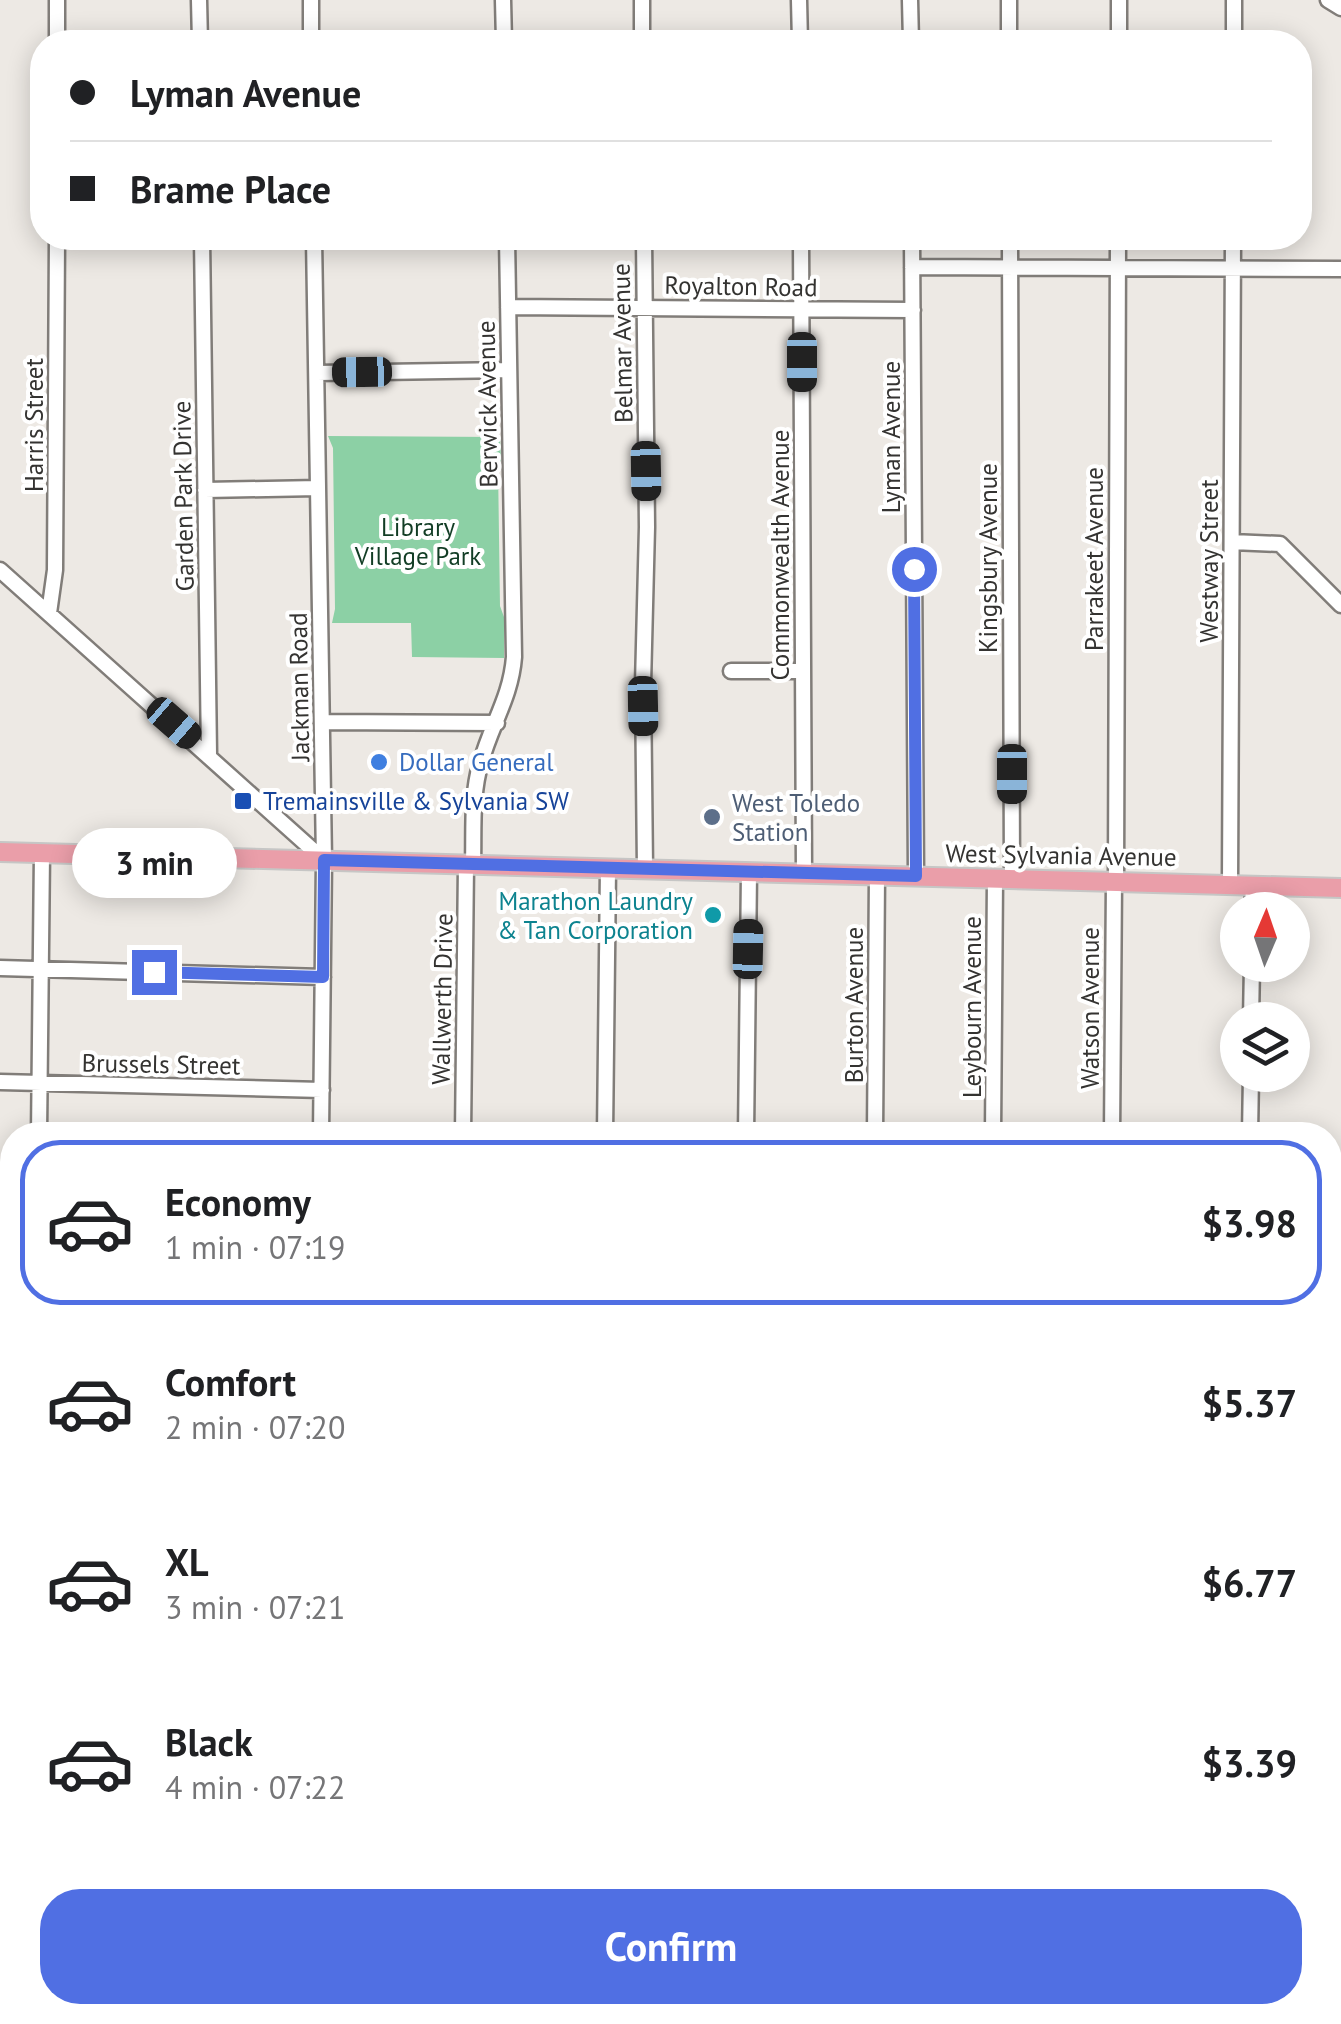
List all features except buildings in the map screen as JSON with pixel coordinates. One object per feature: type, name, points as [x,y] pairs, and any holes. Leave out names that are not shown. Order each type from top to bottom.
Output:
[{"type":"main road","name":"West Sylvania Avenue","points":[[0,852],[1341,888]]},
{"type":"street","points":[[56,0],[57,30]]},
{"type":"street","points":[[199,0],[200,30]]},
{"type":"street","points":[[310,0],[311,30]]},
{"type":"street","points":[[503,0],[504,30]]},
{"type":"street","points":[[642,0],[642,30]]},
{"type":"street","points":[[799,0],[800,30]]},
{"type":"street","points":[[910,0],[911,30]]},
{"type":"street","points":[[1009,0],[1009,30]]},
{"type":"street","points":[[1119,0],[1119,30]]},
{"type":"street","points":[[1234,0],[1234,30]]},
{"type":"street","points":[[1328,0],[1341,8]]},
{"type":"street","name":"Harris Street","points":[[48,613],[55,570],[57,250]]},
{"type":"street","name":"Garden Park Drive","points":[[202,250],[209,754]]},
{"type":"street","name":"Jackman Road","points":[[314,250],[324,860],[321,1122]]},
{"type":"street","name":"Berwick Avenue","points":[[470,864],[477,778],[509,690],[514,658],[507,250]]},
{"type":"street","name":"Belmar Avenue","points":[[644,250],[645,869]]},
{"type":"street","name":"Commonwealth Avenue","points":[[801,250],[804,873]]},
{"type":"street","name":"Lyman Avenue","points":[[912,250],[916,876]]},
{"type":"street","name":"Kingsbury Avenue","points":[[1004,879],[1010,250]]},
{"type":"street","name":"Parrakeet Avenue","points":[[1115,881],[1118,250]]},
{"type":"street","name":"Westway Street","points":[[1230,884],[1233,250]]},
{"type":"street","points":[[912,268],[1341,269]]},
{"type":"street","name":"Royalton Road","points":[[508,307],[912,310]]},
{"type":"street","points":[[316,373],[509,370]]},
{"type":"street","points":[[205,490],[318,488]]},
{"type":"street","points":[[1232,542],[1280,544],[1341,605]]},
{"type":"street","points":[[0,570],[324,860]]},
{"type":"street","points":[[731,672],[803,671]]},
{"type":"street","points":[[322,722],[497,723]]},
{"type":"street","points":[[39,1122],[42,853]]},
{"type":"street","name":"Wallwerth Drive","points":[[463,1122],[470,864]]},
{"type":"street","points":[[605,1122],[608,868]]},
{"type":"street","points":[[746,1122],[748,872]]},
{"type":"street","name":"Burton Avenue","points":[[875,1122],[877,875]]},
{"type":"street","name":"Leybourn Avenue","points":[[994,1122],[1004,879]]},
{"type":"street","name":"Watson Avenue","points":[[1112,1122],[1115,881]]},
{"type":"street","points":[[1253,885],[1253,892]]},
{"type":"street","points":[[0,968],[323,977]]},
{"type":"street","name":"Brussels Street","points":[[0,1082],[322,1090]]},
{"type":"street","points":[[1250,1122],[1251,1092]]},
{"type":"green space","name":"Library Village Park","points":[[328,436],[500,437],[500,606],[504,617],[504,658],[412,657],[411,623],[332,623],[333,448]]},
{"type":"place","name":"Dollar General","points":[[379,762]]},
{"type":"place","name":"Tremainsville & Sylvania SW","points":[[243,801]]},
{"type":"place","name":"West Toledo Station","points":[[712,817]]},
{"type":"place","name":"Marathon Laundry & Tan Corporation","points":[[713,915]]},
{"type":"route","points":[[154,972],[323,977],[324,860],[916,876],[914,569]]}]
